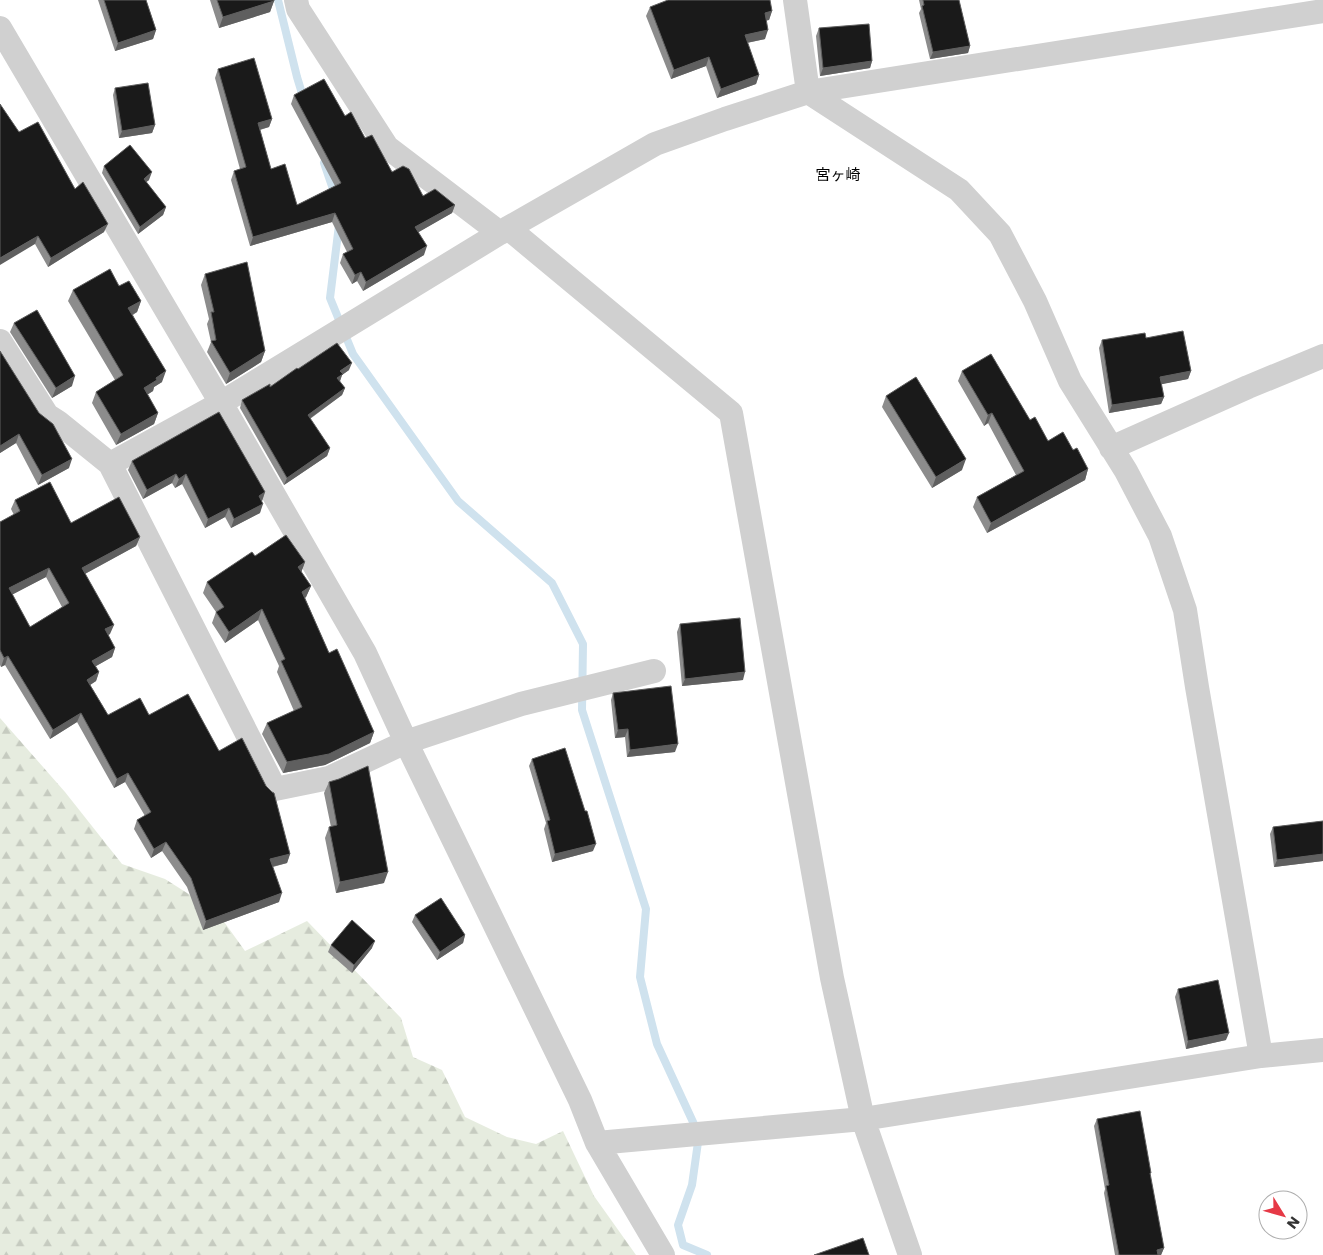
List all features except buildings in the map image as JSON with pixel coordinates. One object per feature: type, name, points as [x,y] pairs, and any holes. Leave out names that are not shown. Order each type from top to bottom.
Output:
[{"type":"street","points":[[296,0],[298,9],[387,147],[504,231],[731,413],[832,978],[863,1119],[910,1255]]},
{"type":"street","points":[[795,0],[808,92],[959,190],[1000,234],[1035,301],[1070,381],[1126,472],[1160,536],[1185,610],[1261,1056]]},
{"type":"street","points":[[110,464],[220,403],[504,231],[655,144],[808,92],[1323,11]]},
{"type":"street","points":[[0,28],[365,653],[406,742],[580,1100],[597,1143],[662,1255]]},
{"type":"street","points":[[0,341],[47,415],[110,464],[275,789],[329,778],[406,742],[522,704],[654,671]]},
{"type":"street","points":[[1111,448],[1323,356]]},
{"type":"street","points":[[597,1143],[863,1119],[1261,1056],[1323,1050]]},
{"type":"green space","points":[[0,718],[65,792],[122,864],[165,879],[217,912],[245,951],[307,921],[401,1018],[413,1057],[442,1070],[465,1117],[507,1137],[536,1144],[563,1131],[594,1196],[636,1255],[0,1255]]},
{"type":"waterway","points":[[278,0],[304,100]]},
{"type":"waterway","points":[[324,163],[335,195]]},
{"type":"waterway","points":[[339,225],[330,298],[353,354],[458,501],[552,583],[583,644],[582,710],[646,909],[640,977],[657,1044],[699,1135],[692,1185],[678,1225],[683,1245],[707,1255]]},
{"type":"district","name":"宮ヶ崎","points":[[838,175]]}]
